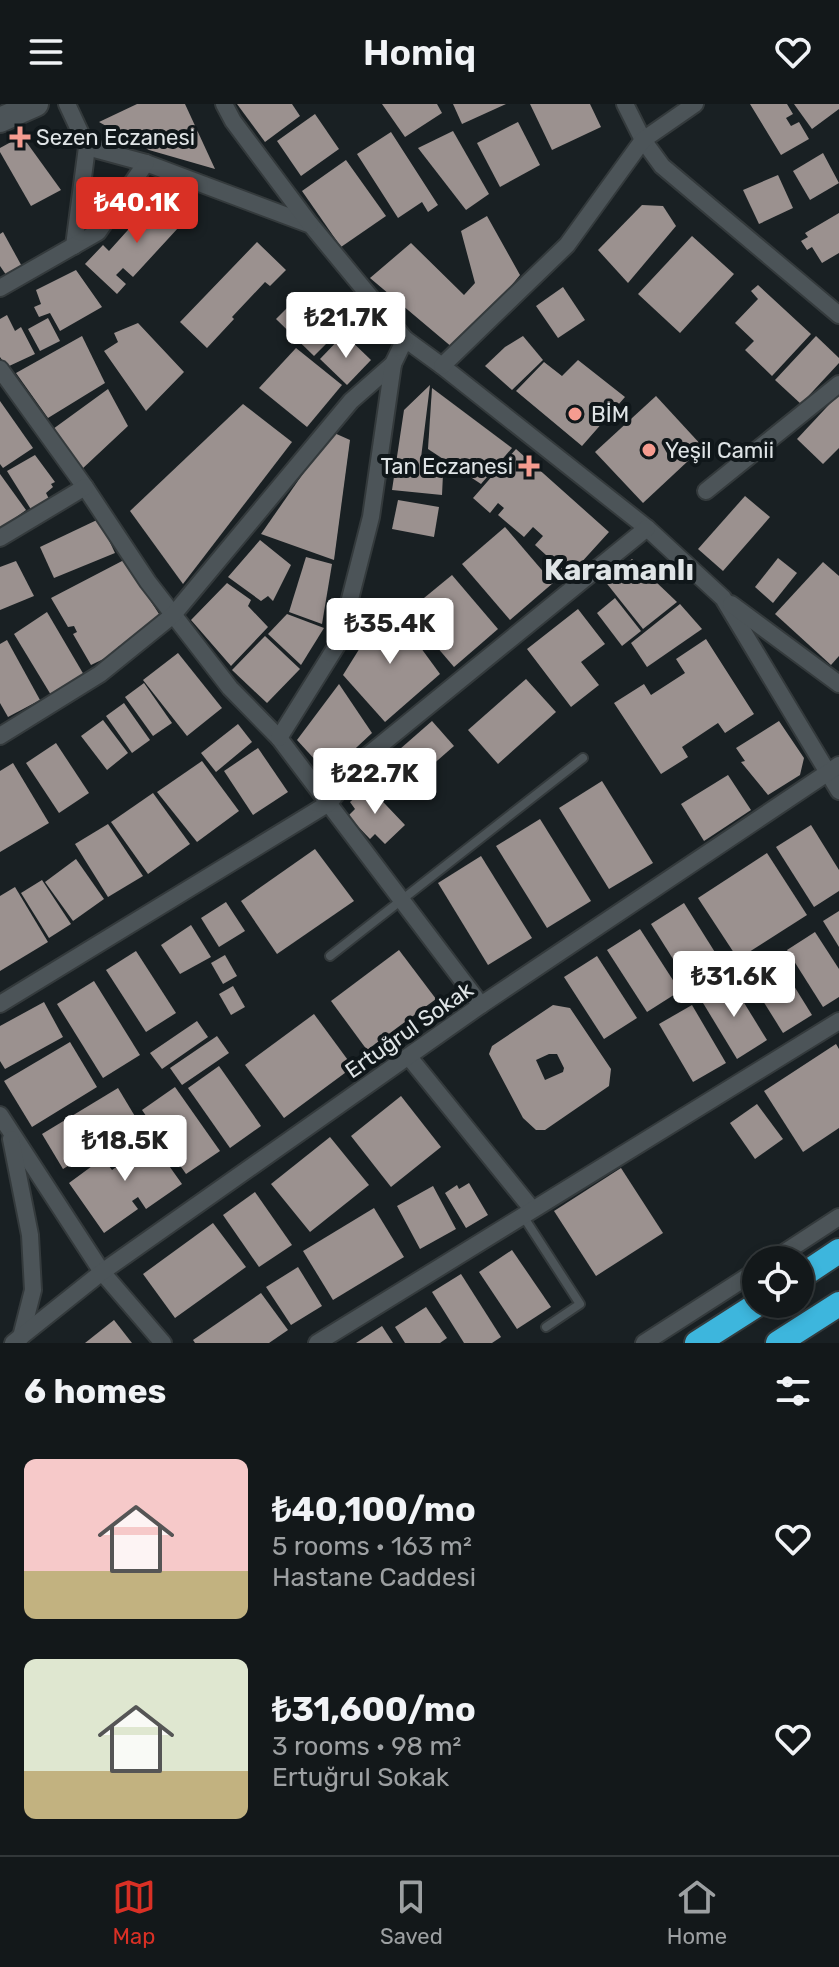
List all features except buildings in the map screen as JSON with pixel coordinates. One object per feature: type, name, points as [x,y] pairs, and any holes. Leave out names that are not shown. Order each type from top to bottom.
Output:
[{"type":"highway","points":[[814,1268],[839,1251]]},
{"type":"highway","points":[[778,1343],[839,1304]]},
{"type":"highway","points":[[697,1343],[742,1314]]},
{"type":"main road","points":[[7,114],[36,104]]},
{"type":"street","points":[[67,104],[87,147],[74,246]]},
{"type":"street","points":[[224,104],[233,121],[311,225],[405,339],[647,528],[723,598],[839,684]]},
{"type":"street","points":[[625,104],[643,140],[662,166],[839,315]]},
{"type":"street","points":[[442,366],[567,245],[643,140],[695,104]]},
{"type":"street","points":[[87,147],[146,163],[311,225]]},
{"type":"street","points":[[0,288],[98,232],[146,163]]},
{"type":"street","points":[[279,738],[339,642],[371,517],[393,364],[405,339]]},
{"type":"street","points":[[0,736],[100,674],[173,615],[351,401],[393,364]]},
{"type":"street","points":[[0,369],[85,487],[148,582],[230,688],[279,738],[481,1005]]},
{"type":"street","points":[[706,491],[839,384]]},
{"type":"street","points":[[0,538],[85,487]]},
{"type":"street","points":[[0,1004],[329,803],[367,756],[647,528]]},
{"type":"street","points":[[723,598],[833,770],[839,791]]},
{"type":"street","name":"Ertuğrul Sokak","points":[[17,1340],[102,1272],[481,1005],[833,770]]},
{"type":"street","points":[[317,1343],[839,1021]]},
{"type":"street","points":[[409,1057],[527,1212]]},
{"type":"street","points":[[4,1122],[102,1272],[163,1343]]},
{"type":"street","points":[[4,1122],[30,1235],[33,1290],[17,1340]]},
{"type":"street","points":[[794,1246],[839,1217]]},
{"type":"street","points":[[644,1343],[742,1280]]},
{"type":"lane","points":[[330,956],[403,902],[583,758]]},
{"type":"lane","points":[[527,1212],[580,1304],[546,1327]]},
{"type":"place","name":"Sezen Eczanesi","points":[[20,137]]},
{"type":"place","name":"BİM","points":[[575,414]]},
{"type":"place","name":"Yeşil Camii","points":[[649,450]]},
{"type":"place","name":"Tan Eczanesi","points":[[529,466]]},
{"type":"district","name":"Karamanlı","points":[[619,570]]}]
